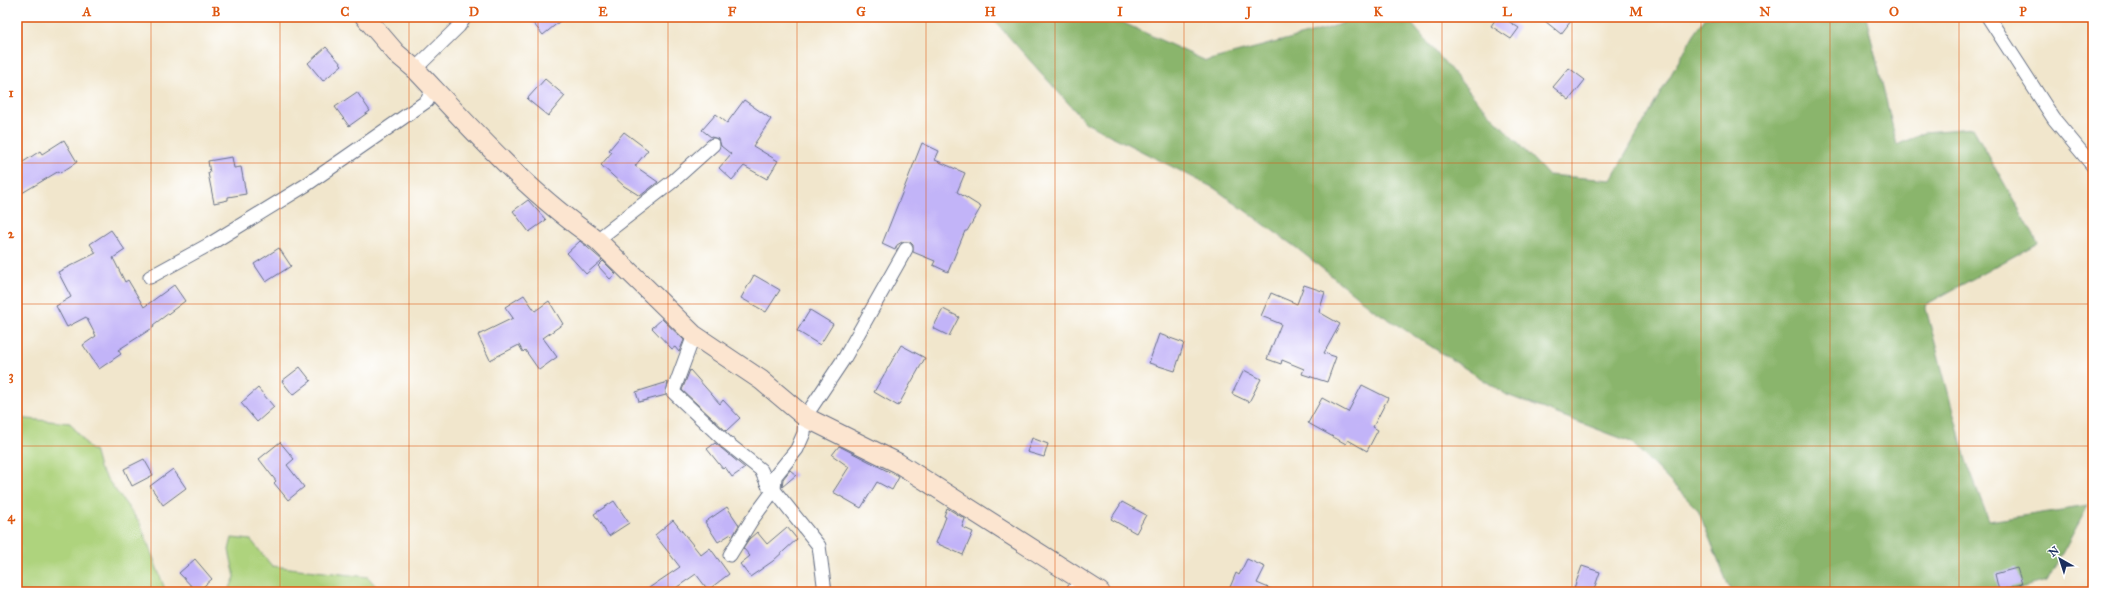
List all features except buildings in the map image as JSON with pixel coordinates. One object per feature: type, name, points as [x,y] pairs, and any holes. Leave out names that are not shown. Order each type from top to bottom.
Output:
[{"type":"street","points":[[365,17],[396,53],[415,69],[522,180],[582,230],[597,240],[694,335],[761,380],[805,417],[898,463],[1018,541],[1078,586],[1100,592]]},
{"type":"street","points":[[415,69],[465,17]]},
{"type":"street","points":[[1988,17],[2054,119],[2093,166]]},
{"type":"street","points":[[150,277],[210,244],[306,186],[427,101],[433,88]]},
{"type":"street","points":[[597,240],[672,181],[713,145]]},
{"type":"street","points":[[730,555],[771,487],[797,449],[804,433],[805,417],[845,357],[906,249]]},
{"type":"street","points":[[694,335],[673,392],[726,442],[761,470],[771,487],[819,546],[825,592]]},
{"type":"green space","points":[[991,17],[1111,17],[1206,61],[1326,29],[1360,17],[1406,17],[1474,97],[1548,175],[1611,180],[1694,34],[1706,17],[1866,17],[1897,145],[1925,132],[1973,128],[2038,243],[1925,305],[1966,460],[1989,521],[2088,506],[2047,581],[2005,592],[1731,592],[1698,510],[1631,442],[1507,395],[1374,310],[1298,249],[1214,188],[1086,123]]},
{"type":"green space","points":[[17,418],[70,423],[91,450],[94,450],[99,468],[140,523],[166,592],[17,592]]},
{"type":"green space","points":[[232,538],[251,540],[272,566],[368,577],[381,592],[228,592],[235,577],[229,550]]}]
